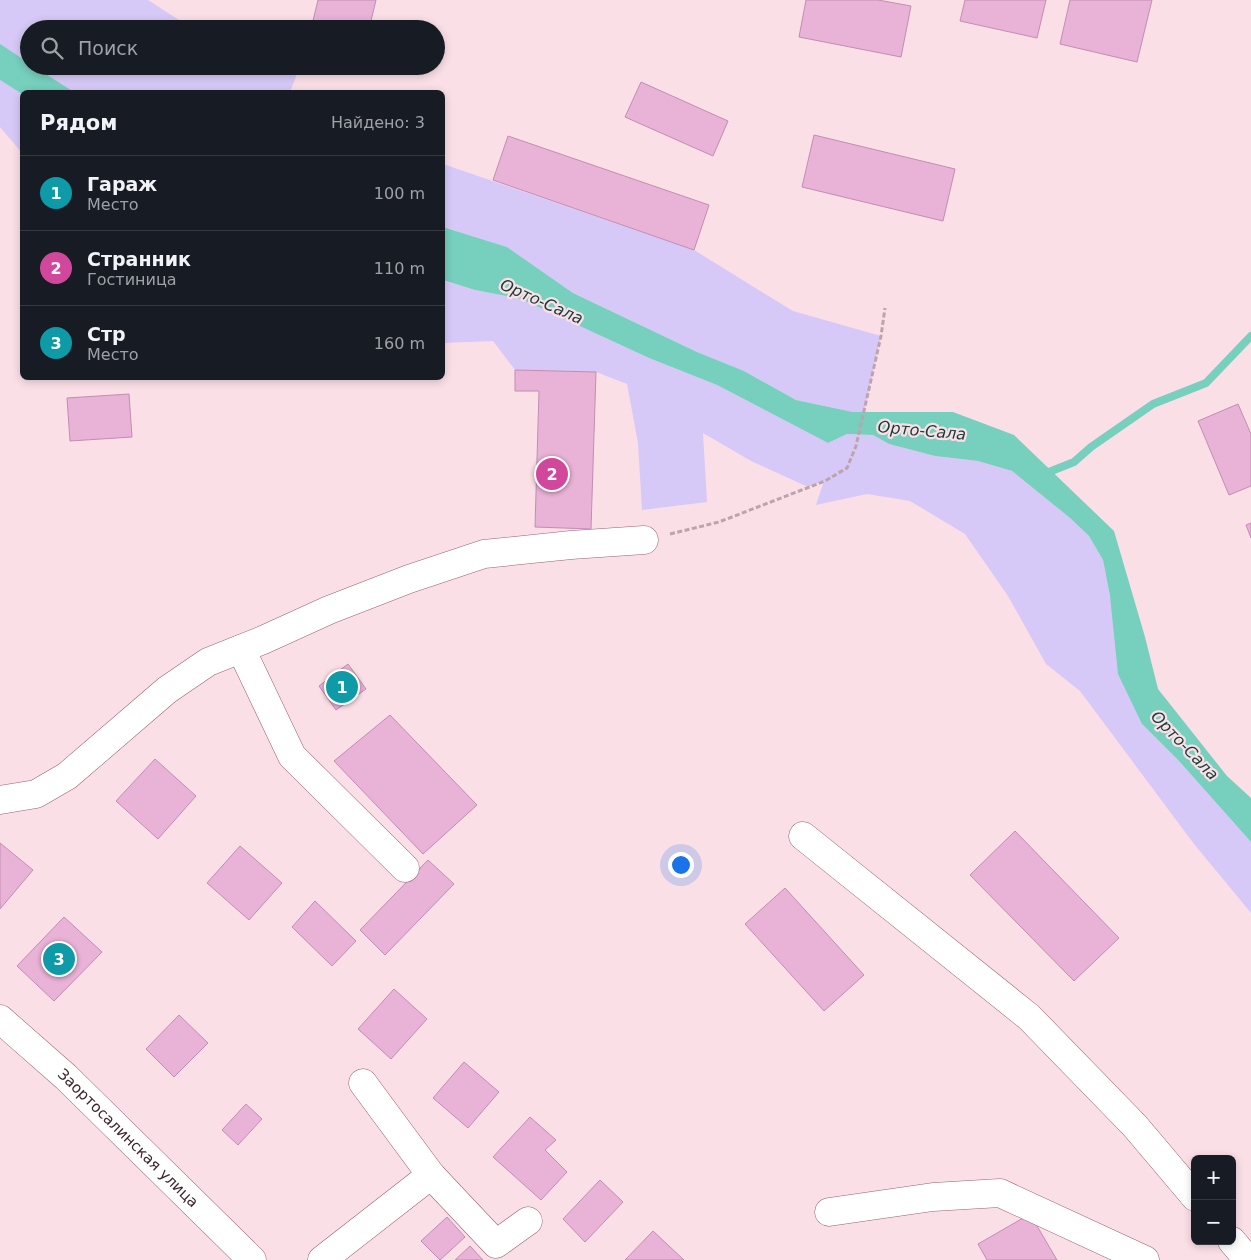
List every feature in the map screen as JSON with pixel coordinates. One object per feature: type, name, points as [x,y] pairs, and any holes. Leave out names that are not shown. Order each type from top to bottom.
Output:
[{"type":"street","points":[[0,800],[36,794],[67,776],[167,690],[208,662],[330,610],[484,554],[644,540]]},
{"type":"street","points":[[241,649],[292,756],[406,868]]},
{"type":"street","points":[[803,836],[1029,1018],[1135,1126],[1191,1192]]},
{"type":"street","name":"Заортосалинская улица","points":[[0,1019],[66,1077],[252,1260]]},
{"type":"street","points":[[363,1083],[431,1175],[496,1244],[528,1221]]},
{"type":"street","points":[[322,1260],[431,1175]]},
{"type":"street","points":[[829,1212],[933,1198],[1000,1193],[1145,1260]]},
{"type":"street","points":[[1235,1245],[1248,1260]]},
{"type":"path","points":[[644,540],[719,522],[825,481],[847,468],[856,446],[881,336],[885,308]]},
{"type":"shaded area","points":[[0,0],[148,0],[179,20],[20,20],[20,58],[0,46]]},
{"type":"shaded area","points":[[47,75],[297,75],[291,90],[71,90]]},
{"type":"shaded area","points":[[0,80],[20,93],[20,151],[0,127]]},
{"type":"shaded area","points":[[445,165],[694,250],[793,311],[881,336],[864,412],[853,412],[796,400],[744,371],[697,352],[573,293],[507,247],[445,228]]},
{"type":"shaded area","points":[[445,281],[475,290],[521,299],[649,358],[717,385],[828,443],[847,434],[873,435],[889,444],[935,456],[978,461],[1012,471],[1089,536],[1103,560],[1110,596],[1142,724],[1179,761],[1251,842],[1251,913],[1194,844],[1080,691],[1046,664],[1008,596],[965,534],[910,501],[867,494],[816,505],[824,481],[808,487],[751,461],[703,433],[707,502],[642,510],[638,443],[627,384],[596,372],[515,370],[493,341],[445,343]]},
{"type":"water","points":[[0,44],[20,57],[20,75],[47,75],[71,90],[20,90],[20,93],[0,80]]},
{"type":"water","name":"Орто-Сала","points":[[445,228],[507,247],[573,293],[697,352],[744,371],[796,400],[853,412],[953,412],[1014,435],[1114,531],[1158,689],[1227,776],[1251,798],[1251,842],[1179,761],[1142,724],[1118,674],[1110,596],[1103,560],[1089,536],[1012,471],[978,461],[935,456],[889,444],[873,435],[847,434],[828,443],[717,385],[649,358],[521,299],[475,290],[445,281]]},
{"type":"building","points":[[318,0],[376,0],[371,20],[313,20]]},
{"type":"building","points":[[806,0],[878,0],[911,6],[901,57],[799,37]]},
{"type":"building","points":[[965,0],[1046,0],[1037,38],[960,21]]},
{"type":"building","points":[[1070,0],[1152,0],[1137,62],[1060,44]]},
{"type":"building","points":[[641,82],[728,121],[713,156],[625,117]]},
{"type":"building","points":[[814,135],[955,169],[943,221],[802,187]]},
{"type":"building","points":[[508,136],[709,205],[694,250],[493,180]]},
{"type":"building","points":[[515,370],[596,372],[591,529],[535,527],[539,391],[515,391]]},
{"type":"building","points":[[129,394],[132,437],[70,441],[67,398]]},
{"type":"building","points":[[1238,404],[1251,434],[1251,486],[1229,495],[1198,421]]},
{"type":"building","points":[[1251,523],[1251,538],[1246,525]]},
{"type":"building","points":[[348,664],[366,689],[336,710],[319,686]]},
{"type":"building","points":[[390,715],[477,805],[423,854],[334,761]]},
{"type":"building","points":[[155,759],[196,796],[158,839],[116,801]]},
{"type":"building","points":[[1015,831],[1119,938],[1074,981],[970,875]]},
{"type":"building","points":[[0,843],[33,870],[0,909]]},
{"type":"building","points":[[240,846],[282,883],[249,920],[207,883]]},
{"type":"building","points":[[428,860],[454,884],[385,955],[360,930]]},
{"type":"building","points":[[785,888],[864,975],[824,1011],[745,924]]},
{"type":"building","points":[[315,901],[356,941],[332,966],[292,927]]},
{"type":"building","points":[[64,917],[102,952],[54,1001],[17,966]]},
{"type":"building","points":[[394,989],[427,1019],[391,1059],[358,1029]]},
{"type":"building","points":[[179,1015],[208,1043],[174,1077],[146,1049]]},
{"type":"building","points":[[464,1062],[499,1092],[468,1128],[433,1098]]},
{"type":"building","points":[[246,1104],[262,1119],[238,1145],[222,1130]]},
{"type":"building","points":[[530,1117],[556,1140],[545,1150],[567,1172],[541,1200],[493,1157]]},
{"type":"building","points":[[600,1180],[623,1202],[585,1242],[563,1219]]},
{"type":"building","points":[[1030,1214],[1057,1260],[987,1260],[978,1244]]},
{"type":"building","points":[[447,1217],[465,1237],[440,1260],[421,1241]]},
{"type":"building","points":[[653,1231],[684,1260],[625,1260]]},
{"type":"building","points":[[470,1246],[483,1260],[455,1260]]},
{"type":"waterway","points":[[1044,474],[1074,462],[1091,447],[1153,404],[1206,383],[1251,336]]},
{"type":"place","name":"Странник","points":[[552,474]]},
{"type":"place","name":"Гараж","points":[[342,687]]},
{"type":"place","name":"Стр","points":[[59,959]]}]
